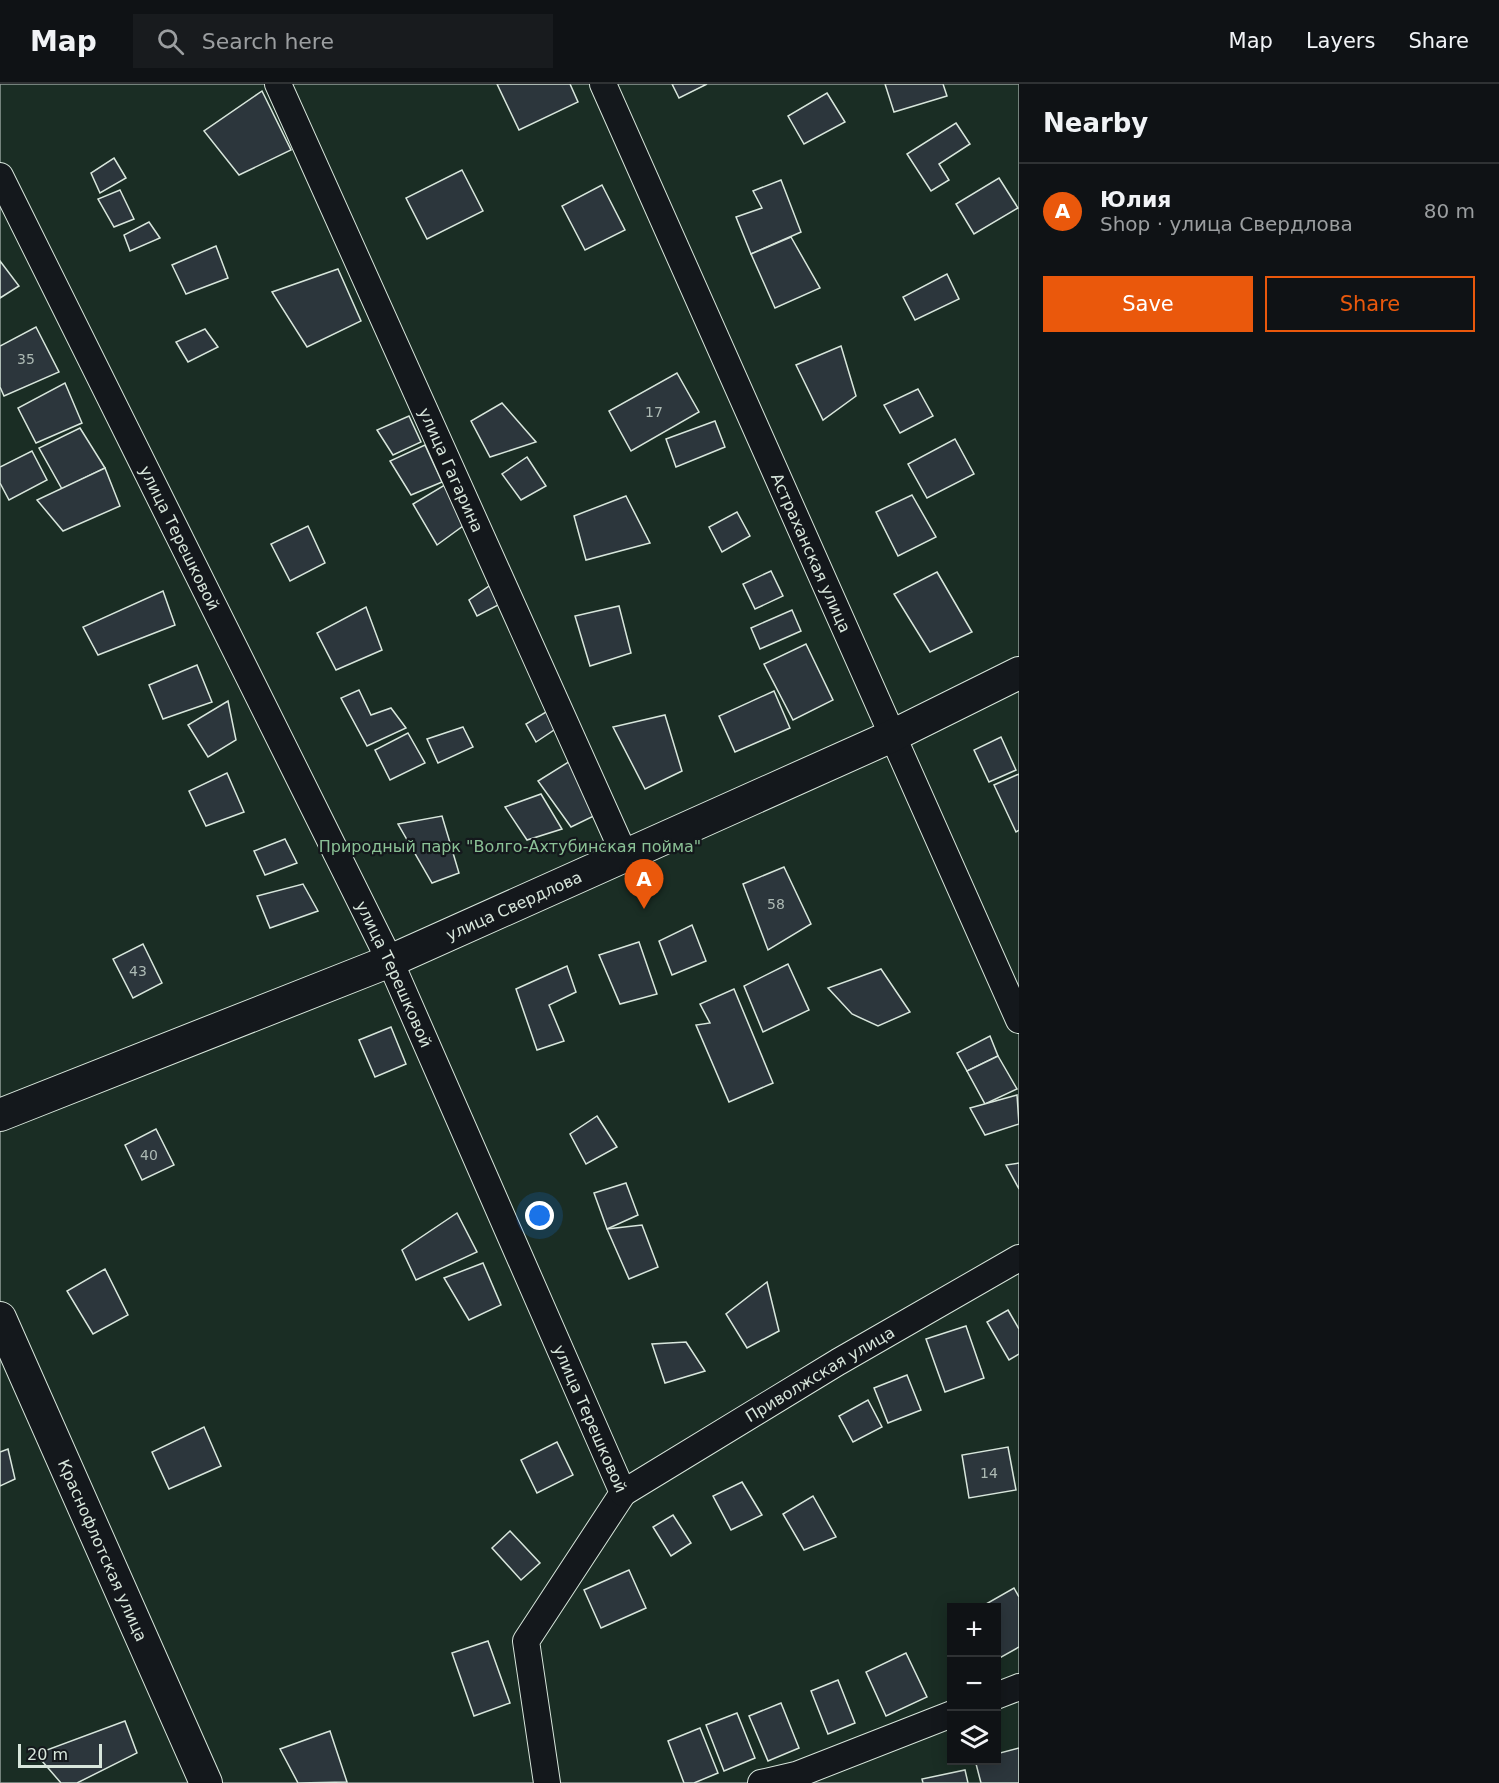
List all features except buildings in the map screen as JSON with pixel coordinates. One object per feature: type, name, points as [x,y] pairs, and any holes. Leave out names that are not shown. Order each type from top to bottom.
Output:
[{"type":"street","name":"улица Гагарина","points":[[278,84],[625,856]]},
{"type":"street","name":"Астраханская улица","points":[[603,84],[1019,1020]]},
{"type":"street","name":"улица Терешковой","points":[[0,176],[390,961],[623,1493],[526,1641],[547,1783]]},
{"type":"street","name":"улица Свердлова","points":[[0,1115],[390,961],[892,736],[1019,673]]},
{"type":"street","name":"Приволжская улица","points":[[623,1493],[838,1362],[1019,1258]]},
{"type":"street","name":"Краснофлотская улица","points":[[0,1318],[206,1783]]},
{"type":"street","points":[[1001,1694],[1019,1687]]},
{"type":"street","points":[[761,1783],[796,1775],[947,1716]]},
{"type":"green space","name":"Природный парк \"Волго-Ахтубинская пойма\"","points":[[0,84],[1019,84],[1019,1783],[0,1783]]},
{"type":"place","name":"Юлия","points":[[644,909]]}]
